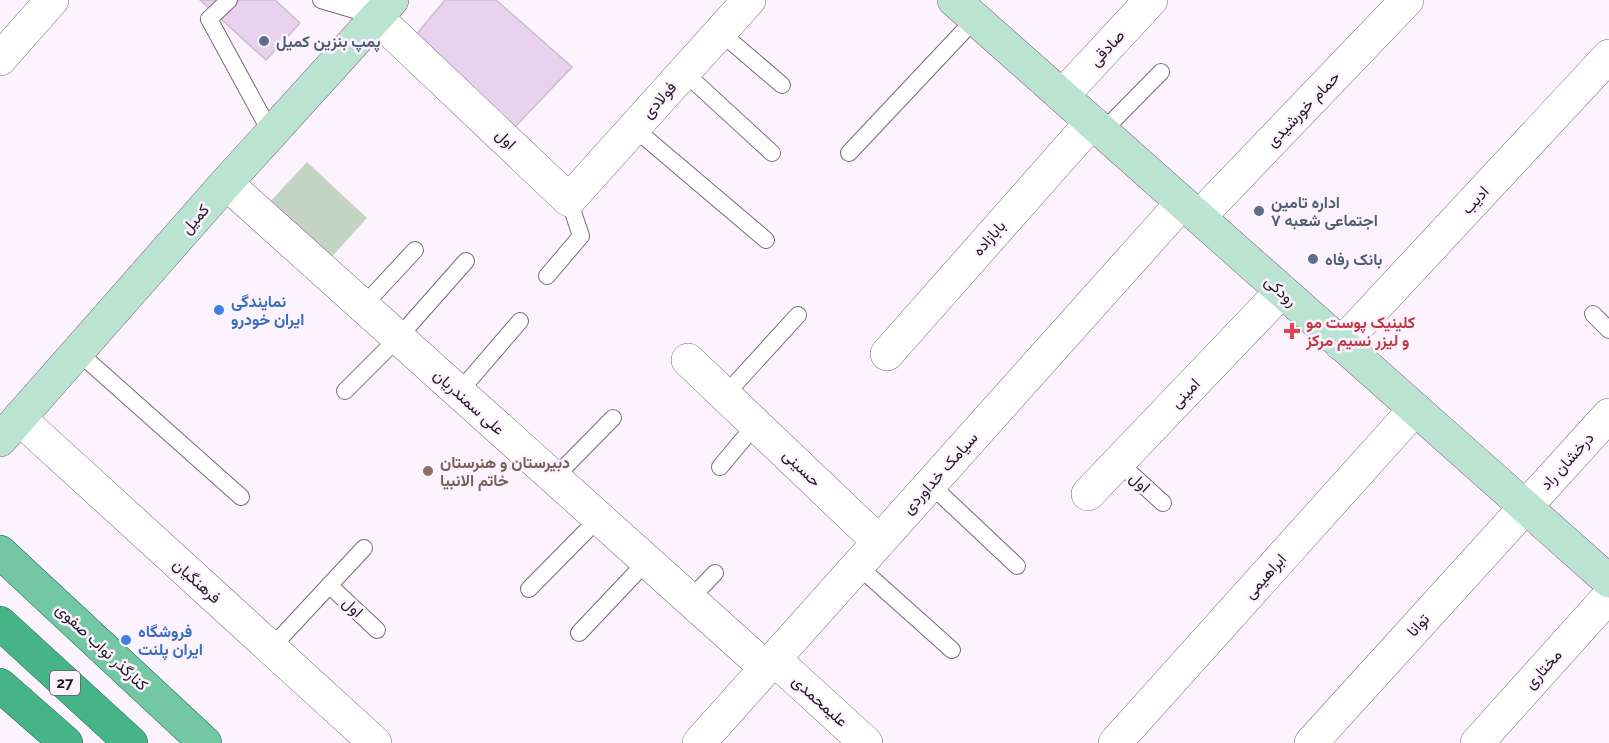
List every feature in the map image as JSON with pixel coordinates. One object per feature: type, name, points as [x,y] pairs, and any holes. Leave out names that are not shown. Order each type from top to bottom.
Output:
[{"type":"highway","name":"27","points":[[0,622],[131,743]]},
{"type":"highway","points":[[0,685],[66,743]]},
{"type":"main road","name":"کمیل","points":[[9,429],[271,133],[376,6]]},
{"type":"main road","name":"رودکی","points":[[965,9],[1609,581]]},
{"type":"main road","name":"کنارگذر نواب صفوی","points":[[0,552],[205,743]]},
{"type":"street","points":[[0,59],[52,0]]},
{"type":"street","name":"فولادی","points":[[569,200],[748,0]]},
{"type":"street","name":"صادقی","points":[[1062,96],[1151,0]]},
{"type":"street","name":"حمام خورشیدی","points":[[1190,210],[1407,0]]},
{"type":"street","name":"اول","points":[[376,6],[569,200]]},
{"type":"street","name":"ادیب","points":[[1341,344],[1609,56]]},
{"type":"street","name":"بابازاده","points":[[887,354],[1097,127]]},
{"type":"street","name":"علی سمندریان","points":[[226,183],[690,599],[770,663]]},
{"type":"street","name":"سیامک خداوردی","points":[[699,743],[930,484],[1190,210]]},
{"type":"street","name":"امینی","points":[[1088,494],[1282,291]]},
{"type":"street","name":"حسینی","points":[[688,360],[879,542]]},
{"type":"street","name":"ابراهیمی","points":[[1115,743],[1415,409]]},
{"type":"street","name":"درخشان راد","points":[[1525,507],[1609,415]]},
{"type":"street","name":"فرهنگیان","points":[[9,429],[271,648],[375,743]]},
{"type":"street","name":"توانا","points":[[1311,743],[1525,507]]},
{"type":"street","name":"مختاری","points":[[1477,743],[1609,596]]},
{"type":"street","name":"علیمحمدی","points":[[770,663],[866,743]]},
{"type":"lane","points":[[229,0],[209,19],[271,133]]},
{"type":"lane","points":[[321,0],[376,6]]},
{"type":"lane","points":[[849,153],[965,9]]},
{"type":"lane","points":[[720,32],[782,85]]},
{"type":"lane","points":[[684,72],[772,153]]},
{"type":"lane","points":[[1097,127],[1161,72]]},
{"type":"lane","points":[[634,128],[766,240]]},
{"type":"lane","name":"اول","points":[[548,276],[581,236],[569,200]]},
{"type":"lane","points":[[363,306],[415,250]]},
{"type":"lane","points":[[345,391],[398,338],[466,261]]},
{"type":"lane","points":[[1593,314],[1609,330]]},
{"type":"lane","points":[[725,395],[798,315]]},
{"type":"lane","points":[[459,392],[520,321]]},
{"type":"lane","points":[[78,352],[241,497]]},
{"type":"lane","points":[[554,478],[613,418]]},
{"type":"lane","points":[[720,467],[756,424]]},
{"type":"lane","name":"اول","points":[[1118,462],[1163,503]]},
{"type":"lane","points":[[930,484],[1017,566]]},
{"type":"lane","points":[[530,589],[599,518]]},
{"type":"lane","points":[[271,648],[364,548]]},
{"type":"lane","points":[[579,633],[647,561]]},
{"type":"lane","points":[[857,565],[952,650]]},
{"type":"lane","points":[[690,599],[715,573]]},
{"type":"lane","name":"اول","points":[[329,585],[377,630]]},
{"type":"green space","points":[[307,162],[367,218],[327,262],[266,206]]},
{"type":"building","name":"پمپ بنزین کمیل","points":[[200,0],[275,0],[300,23],[266,60]]},
{"type":"building","points":[[445,0],[496,0],[572,67],[514,128],[415,36]]},
{"type":"place","name":"پمپ بنزین کمیل","points":[[264,41]]},
{"type":"place","name":"اداره تامین اجتماعی شعبه ۷","points":[[1259,211]]},
{"type":"place","name":"بانک رفاه","points":[[1313,259]]},
{"type":"place","name":"نمایندگی ایران خودرو","points":[[219,310]]},
{"type":"place","name":"کلینیک پوست مو و لیزر نسیم مرکز","points":[[1292,331]]},
{"type":"place","name":"دبیرستان و هنرستان خاتم الانبیا","points":[[428,471]]},
{"type":"place","name":"فروشگاه ایران پلنت","points":[[126,640]]}]
